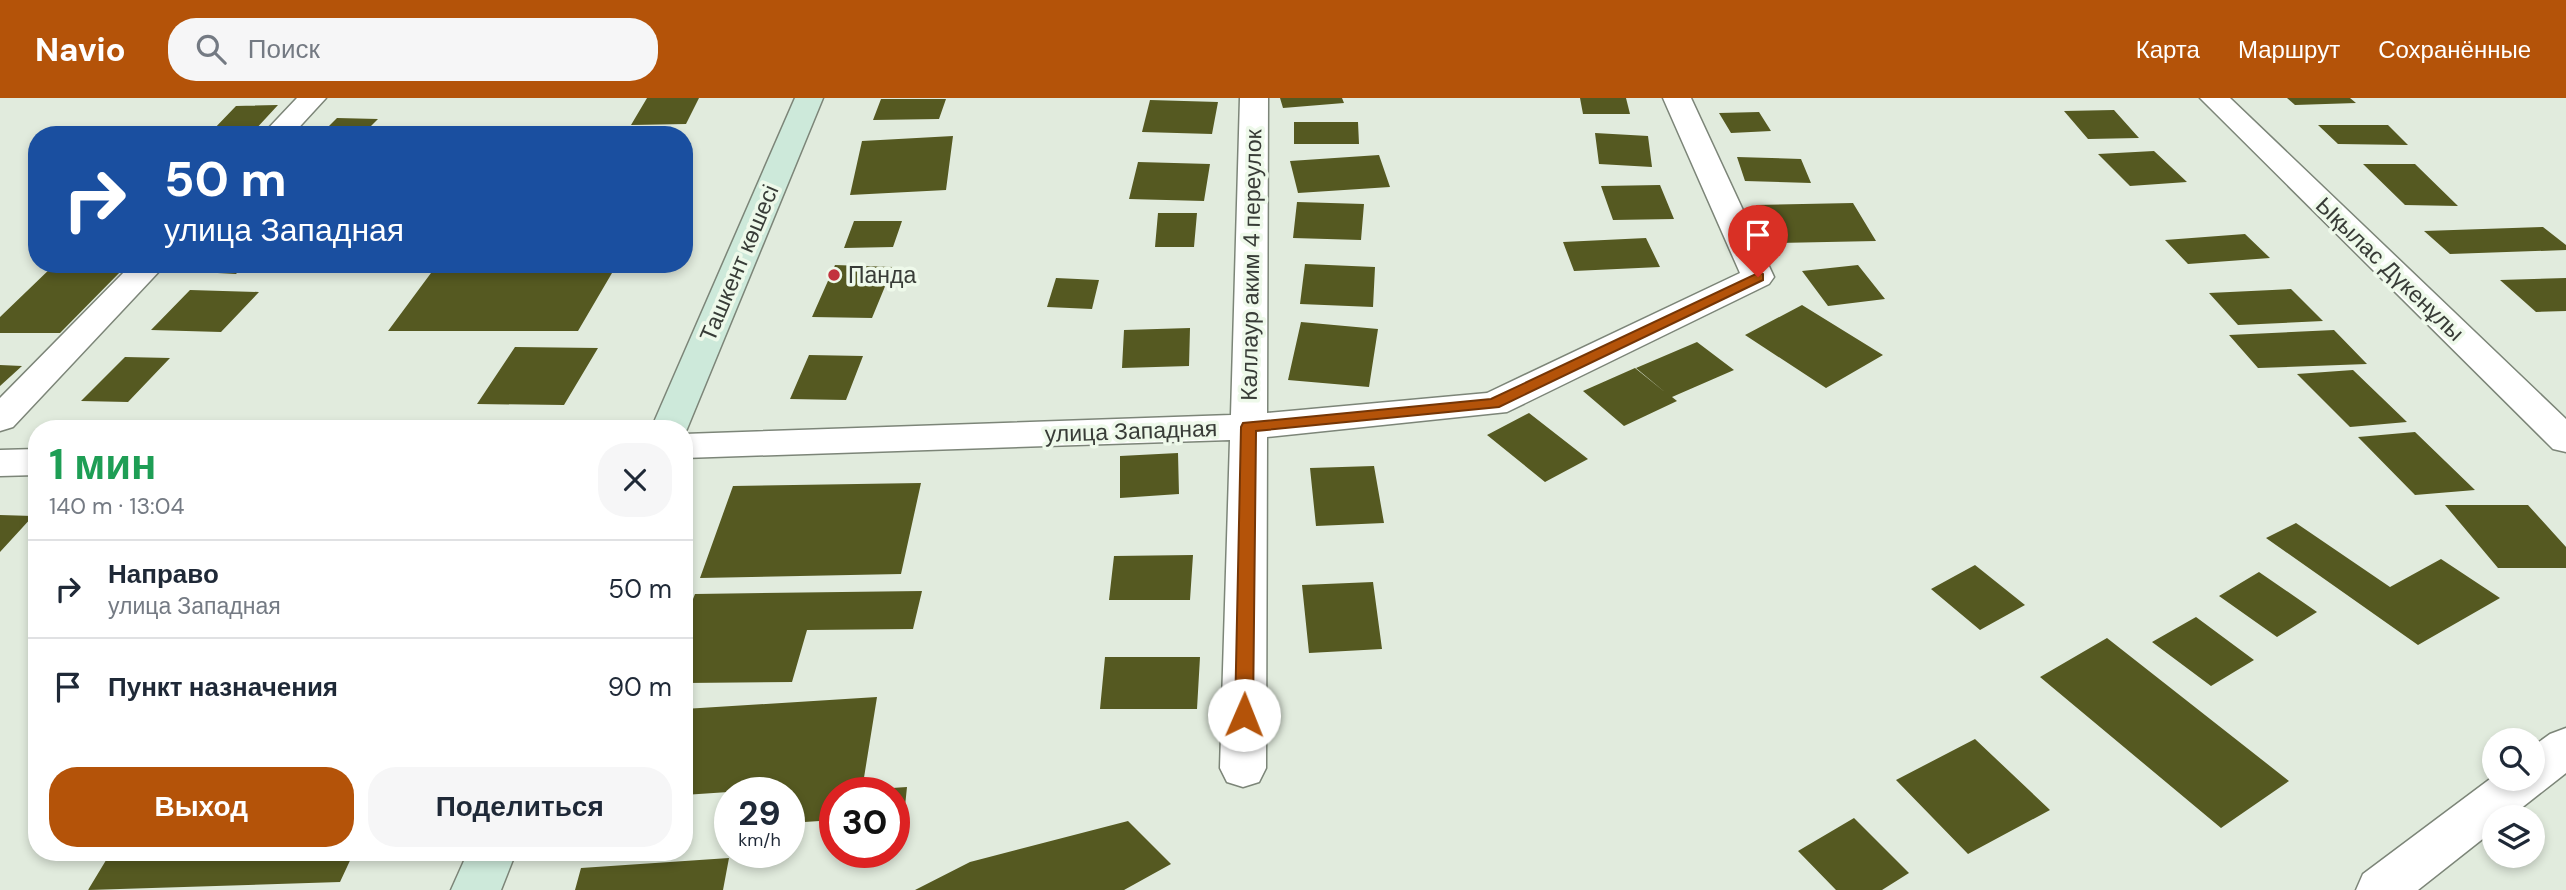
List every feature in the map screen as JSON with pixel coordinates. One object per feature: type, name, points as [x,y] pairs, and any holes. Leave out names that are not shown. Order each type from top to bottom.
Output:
[{"type":"main road","name":"Ташкент көшесі","points":[[673,420],[809,98]]},
{"type":"main road","points":[[476,890],[488,861]]},
{"type":"street","points":[[285,126],[312,98]]},
{"type":"street","name":"Каллаур аким 4 переулок","points":[[1243,768],[1254,98]]},
{"type":"street","name":"улица Западная","points":[[693,446],[1248,427],[1493,404],[1758,277],[1677,98]]},
{"type":"street","name":"Ықылас Дүкенұлы","points":[[2214,98],[2566,440]]},
{"type":"street","points":[[0,419],[141,273]]},
{"type":"street","points":[[0,463],[28,462]]},
{"type":"street","points":[[2545,764],[2566,747]]},
{"type":"street","points":[[2381,890],[2509,791]]},
{"type":"building","points":[[647,98],[699,98],[686,124],[631,125]]},
{"type":"building","points":[[1280,98],[1342,98],[1344,103],[1283,108]]},
{"type":"building","points":[[1580,98],[1626,98],[1630,114],[1583,114]]},
{"type":"building","points":[[2287,98],[2350,98],[2356,103],[2295,105]]},
{"type":"building","points":[[881,99],[946,99],[939,119],[873,120]]},
{"type":"building","points":[[1150,100],[1218,102],[1212,134],[1142,132]]},
{"type":"building","points":[[278,105],[259,126],[217,126],[236,106]]},
{"type":"building","points":[[2114,110],[2139,138],[2088,139],[2064,111]]},
{"type":"building","points":[[1759,112],[1771,131],[1731,133],[1719,113]]},
{"type":"building","points":[[337,118],[378,119],[371,126],[329,126]]},
{"type":"building","points":[[1294,122],[1358,122],[1359,144],[1294,144]]},
{"type":"building","points":[[2318,125],[2388,125],[2408,145],[2338,144]]},
{"type":"building","points":[[1595,133],[1648,136],[1652,167],[1599,164]]},
{"type":"building","points":[[953,136],[946,190],[850,195],[862,141]]},
{"type":"building","points":[[2154,151],[2187,182],[2130,186],[2098,154]]},
{"type":"building","points":[[1379,155],[1390,187],[1298,193],[1290,161]]},
{"type":"building","points":[[1737,157],[1801,159],[1811,183],[1745,181]]},
{"type":"building","points":[[1138,162],[1210,164],[1204,201],[1129,199]]},
{"type":"building","points":[[2363,164],[2415,164],[2458,206],[2405,205]]},
{"type":"building","points":[[1660,185],[1674,219],[1613,220],[1601,186]]},
{"type":"building","points":[[1297,202],[1364,204],[1361,240],[1293,238]]},
{"type":"building","points":[[1853,203],[1876,241],[1776,243],[1756,205]]},
{"type":"building","points":[[1158,213],[1197,213],[1194,247],[1155,247]]},
{"type":"building","points":[[854,221],[902,221],[893,247],[844,248]]},
{"type":"building","points":[[2543,227],[2566,245],[2566,250],[2450,254],[2424,231]]},
{"type":"building","points":[[2245,234],[2270,258],[2188,264],[2165,240]]},
{"type":"building","points":[[1646,238],[1660,267],[1574,271],[1563,242]]},
{"type":"building","points":[[1305,264],[1375,267],[1373,307],[1300,304]]},
{"type":"building","points":[[835,265],[893,267],[872,318],[812,317]]},
{"type":"building","points":[[1858,265],[1885,299],[1828,306],[1802,271]]},
{"type":"building","points":[[46,273],[119,273],[60,333],[0,333],[0,317]]},
{"type":"building","points":[[431,273],[612,273],[578,331],[388,331]]},
{"type":"building","points":[[1056,278],[1099,280],[1092,309],[1047,307]]},
{"type":"building","points":[[2566,278],[2566,311],[2536,312],[2500,280]]},
{"type":"building","points":[[2291,289],[2323,321],[2238,325],[2209,293]]},
{"type":"building","points":[[190,290],[259,292],[221,332],[151,330]]},
{"type":"building","points":[[1802,305],[1883,355],[1826,388],[1745,335]]},
{"type":"building","points":[[1301,322],[1378,329],[1369,387],[1288,380]]},
{"type":"building","points":[[1190,328],[1189,366],[1122,368],[1124,330]]},
{"type":"building","points":[[2334,330],[2367,364],[2258,368],[2229,335]]},
{"type":"building","points":[[1697,342],[1734,370],[1672,397],[1677,401],[1624,426],[1583,391],[1635,368],[1666,393],[1636,368]]},
{"type":"building","points":[[515,347],[598,348],[564,405],[477,404]]},
{"type":"building","points":[[809,355],[863,356],[846,400],[790,399]]},
{"type":"building","points":[[125,357],[170,358],[128,402],[81,401]]},
{"type":"building","points":[[0,365],[22,366],[0,386]]},
{"type":"building","points":[[2353,370],[2407,422],[2350,427],[2297,374]]},
{"type":"building","points":[[1529,413],[1588,459],[1545,482],[1487,435]]},
{"type":"building","points":[[2415,432],[2475,490],[2415,495],[2358,437]]},
{"type":"building","points":[[1178,453],[1179,494],[1120,498],[1120,456]]},
{"type":"building","points":[[1374,466],[1384,523],[1316,526],[1310,468]]},
{"type":"building","points":[[921,483],[901,574],[700,578],[733,486]]},
{"type":"building","points":[[2445,505],[2528,505],[2566,547],[2566,568],[2498,568]]},
{"type":"building","points":[[0,515],[28,516],[28,521],[0,552]]},
{"type":"building","points":[[2296,523],[2390,587],[2441,559],[2500,598],[2418,645],[2266,538]]},
{"type":"building","points":[[1193,555],[1190,600],[1109,600],[1114,556]]},
{"type":"building","points":[[1975,565],[2025,605],[1980,630],[1931,589]]},
{"type":"building","points":[[2259,572],[2317,612],[2277,637],[2219,596]]},
{"type":"building","points":[[1373,582],[1382,649],[1309,653],[1302,585]]},
{"type":"building","points":[[922,591],[913,629],[807,630],[792,682],[693,683],[695,594]]},
{"type":"building","points":[[2196,617],[2254,660],[2211,686],[2152,642]]},
{"type":"building","points":[[2107,638],[2289,781],[2221,828],[2040,677]]},
{"type":"building","points":[[1105,657],[1200,657],[1197,709],[1100,709]]},
{"type":"building","points":[[877,697],[864,777],[819,777],[819,821],[805,822],[805,777],[714,777],[714,793],[693,794],[693,708]]},
{"type":"building","points":[[1975,739],[2050,810],[1968,854],[1896,780]]},
{"type":"building","points":[[1854,818],[1909,873],[1882,890],[1836,890],[1798,851]]},
{"type":"building","points":[[1128,821],[1171,864],[1124,890],[915,890],[970,862]]},
{"type":"building","points":[[714,859],[714,868],[727,868],[723,890],[575,890],[581,868]]},
{"type":"building","points":[[106,861],[350,861],[340,882],[88,890]]},
{"type":"place","name":"Панда","points":[[834,275]]},
{"type":"route","points":[[1244,715],[1248,427],[1493,404],[1758,277]]}]
